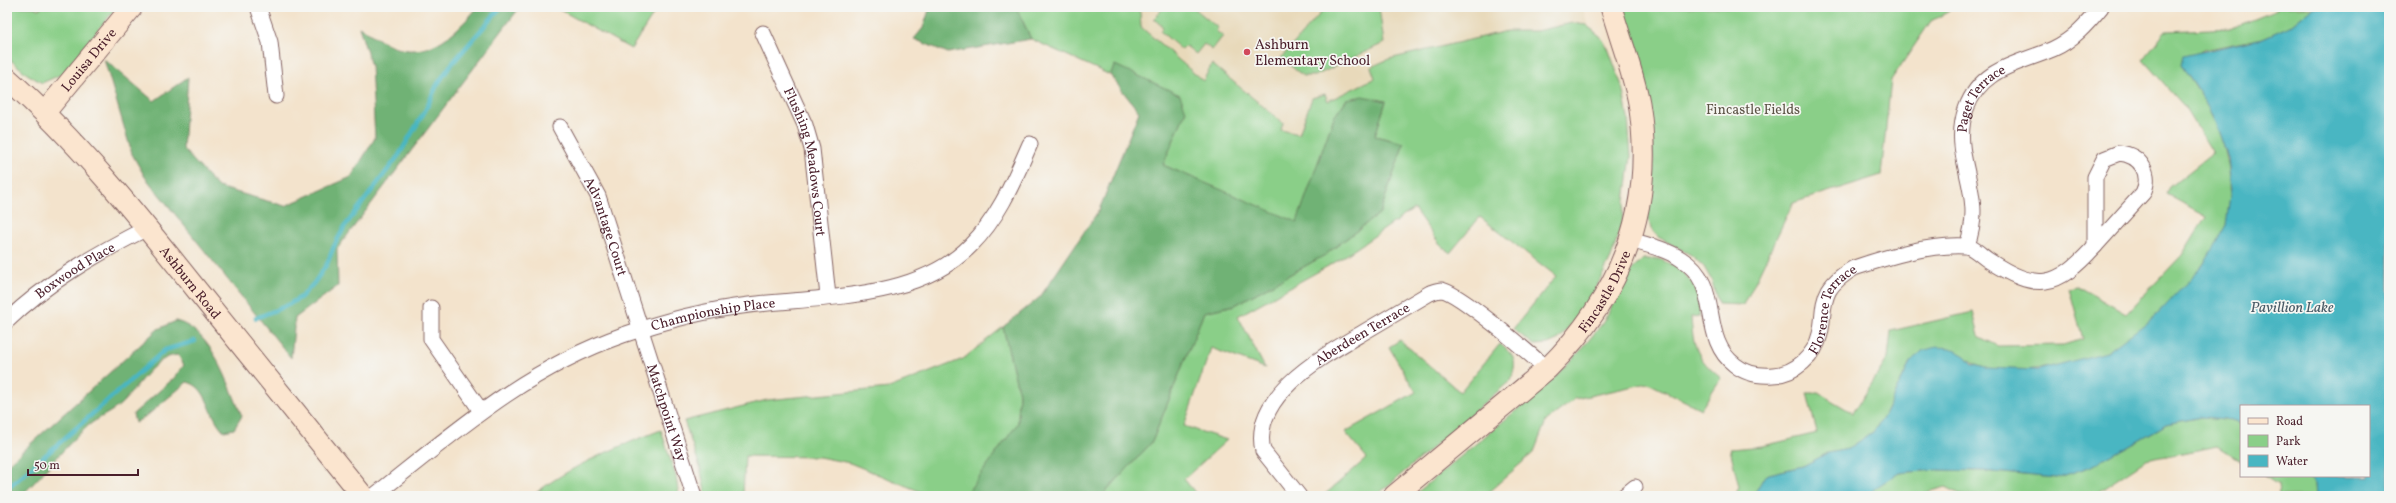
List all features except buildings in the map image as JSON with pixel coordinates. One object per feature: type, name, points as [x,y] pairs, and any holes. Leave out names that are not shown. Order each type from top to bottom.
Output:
[{"type":"street","name":"Louisa Drive","points":[[45,112],[132,7]]},
{"type":"street","points":[[258,7],[270,42],[276,96]]},
{"type":"street","name":"Fincastle Drive","points":[[1394,496],[1547,369],[1591,320],[1618,272],[1630,240],[1641,188],[1643,136],[1639,102],[1611,7]]},
{"type":"street","name":"Paget Terrace","points":[[1967,246],[1973,225],[1974,209],[1960,140],[1966,108],[1972,96],[1994,74],[2011,63],[2053,49],[2080,32],[2100,7]]},
{"type":"street","name":"Flushing Meadows Court","points":[[763,33],[805,125],[812,149],[828,296]]},
{"type":"street","name":"Ashburn Road","points":[[7,78],[45,112],[91,161],[147,228],[363,496]]},
{"type":"street","name":"Advantage Court","points":[[560,128],[598,196],[641,329]]},
{"type":"street","name":"Championship Place","points":[[374,496],[481,411],[556,365],[590,348],[641,329],[722,309],[881,291],[905,285],[929,275],[950,262],[970,246],[991,222],[1007,196],[1030,144]]},
{"type":"street","points":[[1967,246],[2009,274],[2024,280],[2037,282],[2053,280],[2069,272],[2095,246],[2143,193],[2147,185],[2145,168],[2131,156],[2112,154],[2104,159],[2099,165],[2095,177],[2095,246]]},
{"type":"street","name":"Boxwood Place","points":[[7,321],[50,285],[118,242],[147,228]]},
{"type":"street","name":"Florence Terrace","points":[[1630,240],[1663,249],[1690,265],[1702,280],[1708,292],[1712,327],[1720,349],[1738,367],[1763,376],[1787,372],[1807,358],[1820,334],[1825,299],[1830,289],[1844,274],[1864,265],[1924,250],[1967,246]]},
{"type":"street","name":"Aberdeen Terrace","points":[[1299,496],[1263,451],[1261,443],[1263,424],[1267,412],[1284,389],[1310,364],[1430,293],[1441,290],[1453,294],[1505,333],[1547,369]]},
{"type":"street","points":[[431,308],[431,339],[481,411]]},
{"type":"street","name":"Matchpoint Way","points":[[641,329],[694,496]]},
{"type":"shaded area","name":"Ashburn Elementary School","points":[[984,7],[1582,7],[1603,67],[1372,162],[1246,247],[1165,89]]},
{"type":"green space","points":[[7,7],[34,7],[38,9],[43,7],[117,7],[62,74],[42,83],[27,74],[7,57]]},
{"type":"green space","points":[[478,7],[520,7],[337,249],[338,286],[295,318],[291,358],[145,177],[132,154],[104,59],[154,101],[188,77],[183,149],[218,187],[285,206],[351,177],[375,138],[371,66],[359,27],[397,48],[410,50],[421,49],[432,46],[443,40],[461,25]]},
{"type":"green space","points":[[555,7],[658,7],[631,49]]},
{"type":"green space","points":[[930,7],[1016,7],[1031,39],[948,53],[914,39],[923,28]]},
{"type":"green space","name":"Ashburn Elementary School","points":[[1016,7],[1135,7],[1140,12],[1141,27],[1203,81],[1212,64],[1283,123],[1281,130],[1299,134],[1312,98],[1325,94],[1328,101],[1375,78],[1371,67],[1389,59],[1507,31],[1536,31],[1572,23],[1586,25],[1600,36],[1608,48],[1622,86],[1628,118],[1631,156],[1622,224],[1611,258],[1594,292],[1574,321],[1559,339],[1548,344],[1534,345],[1513,329],[1556,276],[1480,217],[1450,253],[1439,243],[1414,209],[1339,260],[1238,316],[1265,368],[1211,348],[1184,426],[1227,440],[1184,479],[1198,496],[1102,496],[1152,442],[1204,312],[1235,305],[1325,255],[1380,213],[1404,143],[1375,136],[1386,101],[1347,99],[1334,117],[1297,223],[1163,165],[1186,111],[1115,65],[1110,75],[1031,39]]},
{"type":"green space","points":[[1164,7],[1193,7],[1218,28],[1216,31],[1223,36],[1212,50],[1204,44],[1196,54],[1186,46],[1182,50],[1160,31],[1163,27],[1154,19]]},
{"type":"green space","points":[[1326,7],[1379,7],[1384,43],[1315,76],[1303,76],[1281,58]]},
{"type":"green space","name":"Fincastle Fields","points":[[1621,7],[1957,7],[1931,21],[1891,80],[1881,175],[1793,203],[1744,305],[1718,304],[1712,281],[1704,267],[1691,255],[1658,237],[1651,229],[1648,216],[1654,174],[1651,124]]},
{"type":"green space","points":[[2276,7],[2314,7],[2292,25],[2263,38],[2203,50],[2181,65],[2202,97],[2211,114],[2225,150],[2229,169],[2230,188],[2228,219],[2218,241],[2207,259],[2176,296],[2158,314],[2140,329],[2107,352],[2075,363],[2026,370],[1995,370],[1982,367],[1970,361],[1965,356],[1910,363],[1883,418],[1873,432],[1848,449],[1828,453],[1803,466],[1769,474],[1764,478],[1753,496],[1735,496],[1739,487],[1730,449],[1763,446],[1817,433],[1807,393],[1819,393],[1853,413],[1888,358],[1891,331],[1973,312],[1979,336],[1998,346],[2063,345],[2083,339],[2069,288],[2077,286],[2126,314],[2182,255],[2206,216],[2166,194],[2170,187],[2213,153],[2184,106],[2143,60],[2166,31],[2232,28],[2277,10]]},
{"type":"green space","points":[[1115,65],[1180,95],[1186,111],[1163,165],[1297,222],[1334,117],[1347,99],[1363,96],[1386,101],[1375,136],[1404,143],[1380,213],[1325,255],[1235,305],[1204,312],[1152,442],[1102,496],[965,496],[1018,423],[1019,394],[1003,327],[1040,297],[1099,210],[1139,112],[1110,75]]},
{"type":"green space","points":[[1643,259],[1660,259],[1678,268],[1694,284],[1701,299],[1699,316],[1691,317],[1693,337],[1701,358],[1706,365],[1721,378],[1701,409],[1648,383],[1575,399],[1546,421],[1534,452],[1484,496],[1413,496],[1548,384],[1580,351],[1602,324],[1631,271]]},
{"type":"green space","points":[[176,321],[189,327],[200,336],[218,360],[242,416],[234,429],[224,431],[214,417],[200,389],[187,382],[149,414],[135,423],[133,414],[174,378],[184,365],[178,355],[169,357],[154,366],[122,403],[93,422],[80,433],[21,496],[7,496],[7,465],[158,329]]},
{"type":"green space","points":[[1003,327],[1019,394],[1018,424],[965,496],[931,496],[850,463],[819,457],[745,456],[743,496],[706,496],[700,467],[684,421],[767,400],[889,388],[963,359]]},
{"type":"green space","points":[[1400,340],[1460,392],[1500,344],[1509,352],[1514,360],[1511,380],[1376,496],[1323,496],[1367,458],[1345,432],[1416,392],[1389,347]]},
{"type":"green space","points":[[2201,417],[2225,419],[2240,424],[2240,460],[2218,446],[2146,460],[2092,496],[1964,496],[1946,487],[1914,496],[1866,496],[1877,486],[1899,473],[1909,472],[1938,470],[1983,471],[2056,478],[2092,466],[2167,424]]},
{"type":"green space","points":[[661,430],[676,477],[679,496],[532,496],[546,485],[577,466],[627,443]]},
{"type":"green space","points":[[2266,477],[2309,477],[2315,484],[2316,496],[2279,496],[2278,485]]},
{"type":"water","name":"Pavillion Lake","points":[[2314,7],[2389,7],[2389,496],[2316,496],[2315,484],[2309,477],[2370,477],[2370,405],[2240,405],[2240,424],[2225,419],[2201,417],[2167,424],[2092,466],[2056,478],[1983,471],[1938,470],[1899,473],[1878,486],[1866,496],[1753,496],[1764,477],[1769,474],[1803,466],[1828,453],[1848,449],[1873,432],[1883,418],[1910,363],[1922,351],[1936,347],[1951,348],[1965,356],[1972,364],[1986,368],[2038,370],[2107,352],[2157,315],[2203,265],[2226,225],[2231,188],[2228,158],[2214,119],[2196,86],[2181,65],[2183,56],[2263,38],[2292,25]]},
{"type":"waterway","points":[[256,318],[288,305],[301,297],[314,283],[327,264],[334,246],[345,226],[399,155],[426,109],[437,85],[450,66],[501,7]]},
{"type":"waterway","points":[[7,489],[165,350],[195,341]]},
{"type":"place","name":"Ashburn Elementary School","points":[[1247,52]]}]
